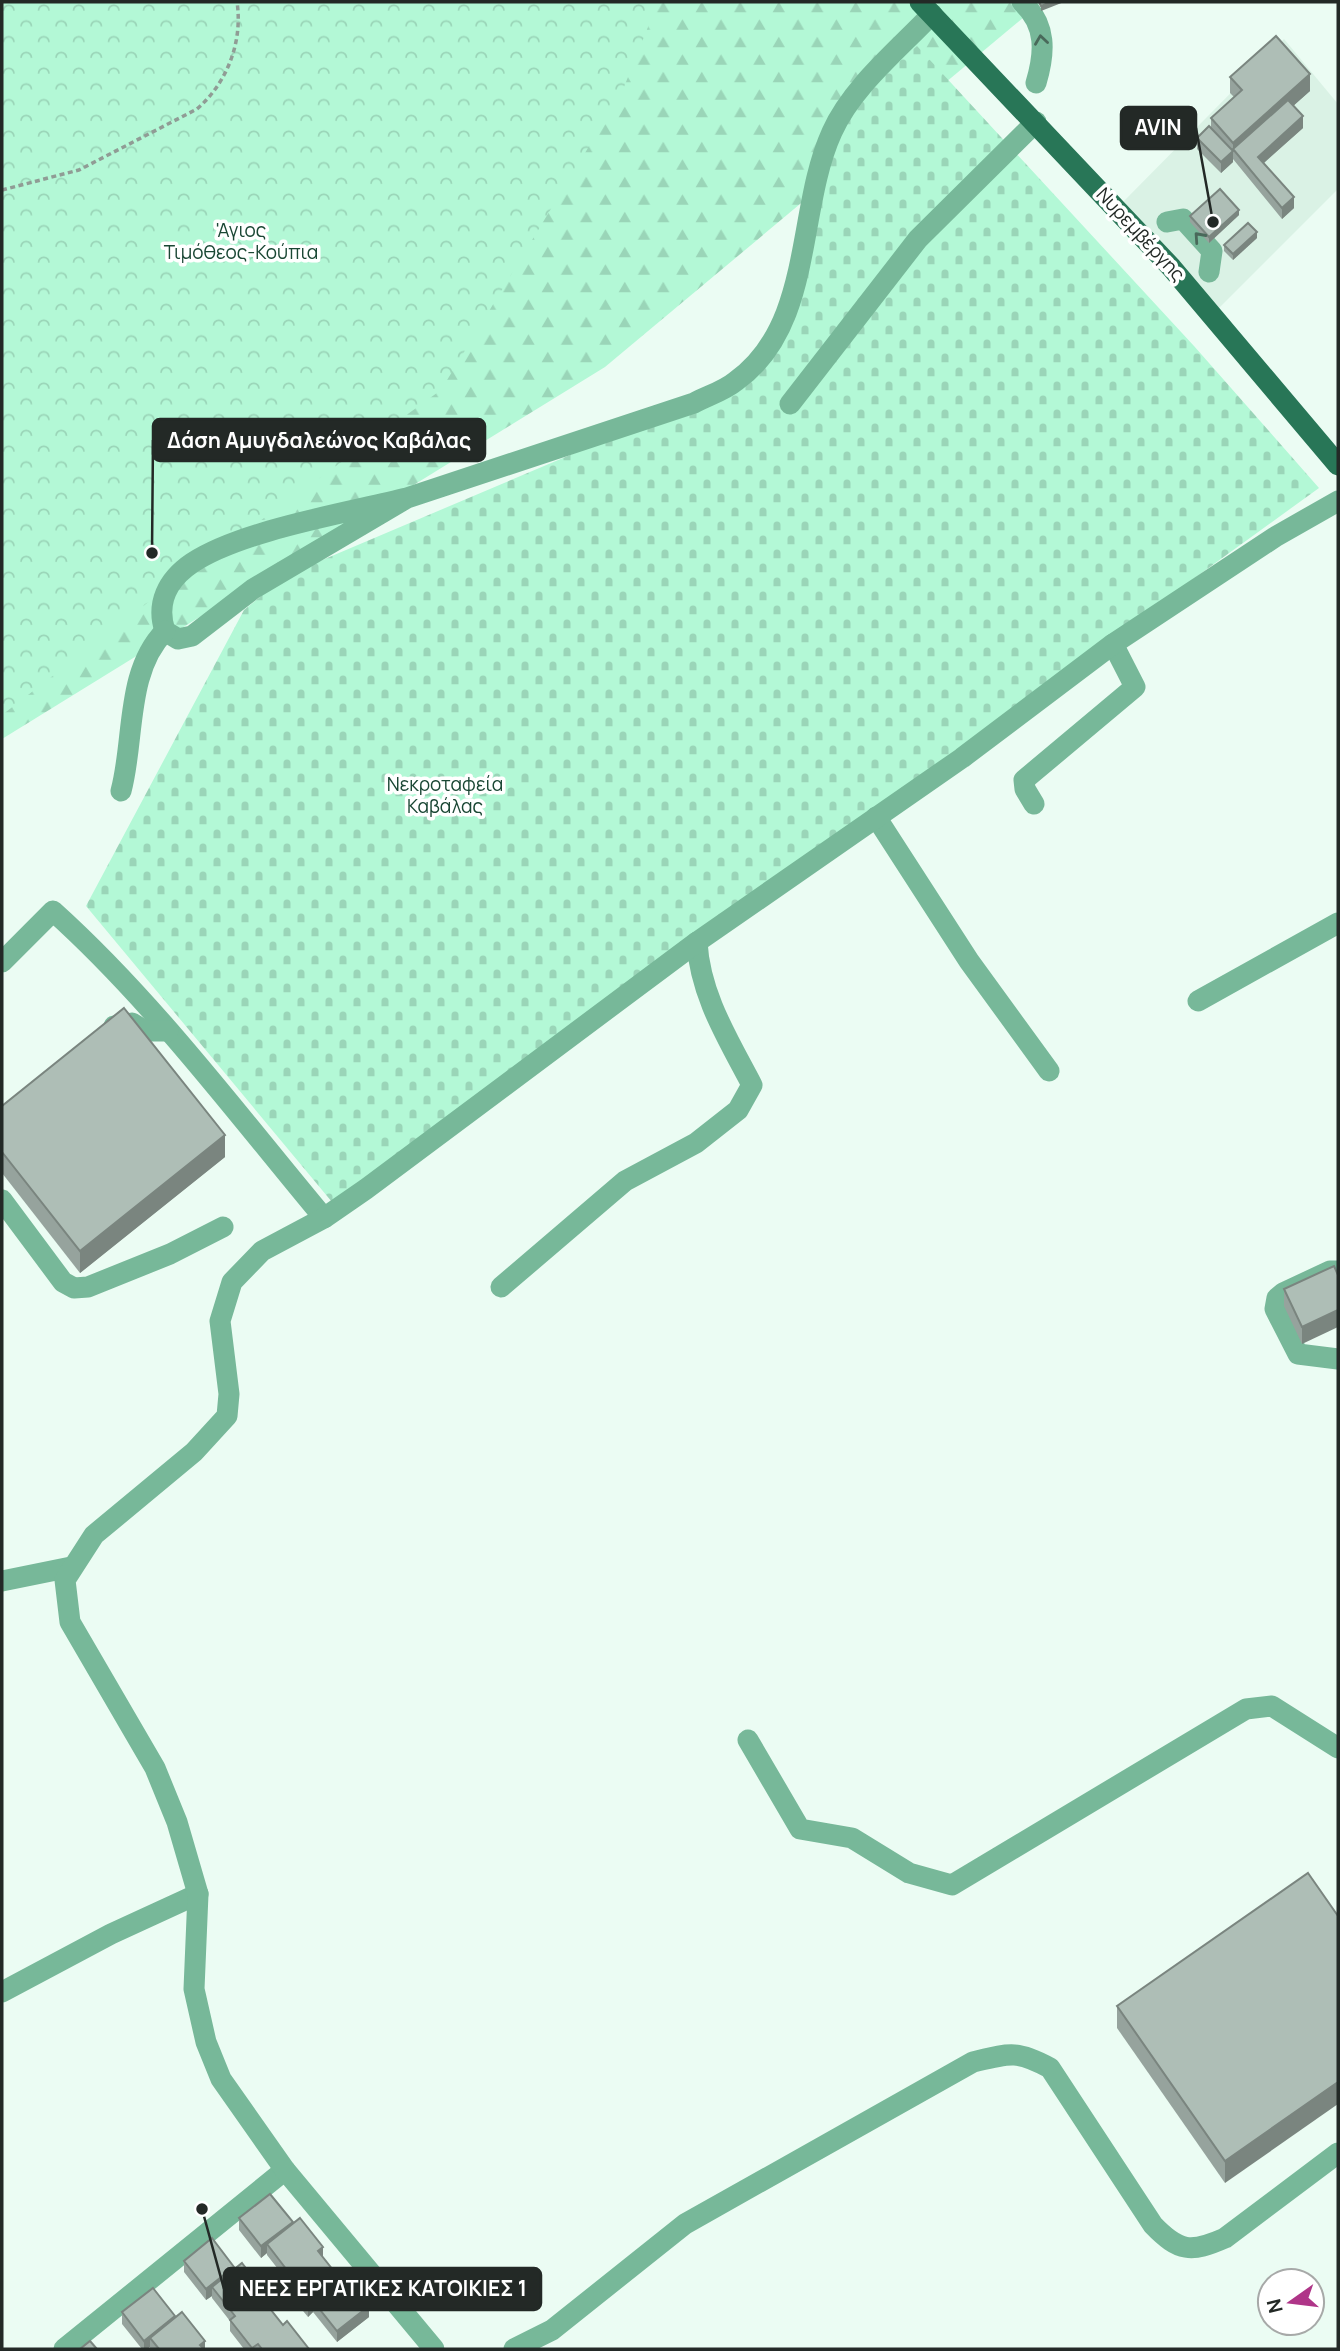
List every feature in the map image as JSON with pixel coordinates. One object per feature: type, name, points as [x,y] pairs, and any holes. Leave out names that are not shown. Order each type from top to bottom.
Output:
[{"type":"main road","name":"Νυρεμβέργης","points":[[926,8],[1188,285],[1338,465]]},
{"type":"street","points":[[1022,2],[1039,25],[1043,42],[1043,60],[1036,83]]},
{"type":"street","points":[[408,498],[253,589],[192,636],[177,639],[165,631],[159,613],[166,591],[190,564],[220,549],[280,530],[408,498],[694,403],[736,382],[764,355],[783,319],[799,268],[815,191],[832,132],[851,101],[926,8]]},
{"type":"street","points":[[790,404],[918,239],[1036,122]]},
{"type":"street","points":[[1167,222],[1183,219],[1212,251],[1209,272]]},
{"type":"street","points":[[434,2349],[285,2170],[232,2098],[206,2042],[194,1989],[198,1894],[177,1822],[155,1768],[70,1622],[65,1580],[71,1567],[94,1535],[194,1452],[227,1416],[229,1394],[220,1321],[232,1282],[262,1251],[324,1218],[697,942],[962,758],[1113,644],[1275,537],[1338,501]]},
{"type":"street","points":[[121,791],[129,761],[139,674],[152,645],[165,631]]},
{"type":"street","points":[[1034,804],[1025,789],[1024,780],[1135,687],[1113,644]]},
{"type":"street","points":[[876,817],[969,961],[1049,1071]]},
{"type":"street","points":[[2,962],[53,911],[86,940],[168,1031],[324,1218]]},
{"type":"street","points":[[1198,1001],[1338,923]]},
{"type":"street","points":[[501,1287],[625,1181],[707,1135],[738,1110],[752,1086],[714,1012],[698,969],[697,942]]},
{"type":"street","points":[[95,1038],[121,1023],[132,1023],[145,1031],[168,1031]]},
{"type":"street","points":[[2,1200],[63,1282],[74,1288],[88,1287],[170,1254],[223,1227]]},
{"type":"street","points":[[1338,1270],[1330,1271],[1283,1293],[1277,1298],[1275,1309],[1298,1354],[1338,1359]]},
{"type":"street","points":[[2,1581],[71,1567]]},
{"type":"street","points":[[748,1740],[800,1829],[852,1838],[909,1873],[952,1885],[1246,1709],[1272,1706],[1338,1748]]},
{"type":"street","points":[[2,1992],[111,1934],[198,1894]]},
{"type":"street","points":[[514,2349],[552,2330],[685,2224],[973,2062],[1001,2055],[1025,2054],[1050,2068],[1153,2225],[1167,2240],[1184,2248],[1203,2248],[1225,2238],[1338,2153]]},
{"type":"street","points":[[64,2349],[285,2170]]},
{"type":"path","points":[[2,190],[79,170],[198,109],[212,97],[233,58],[237,2]]},
{"type":"shaded area","points":[[1284,39],[1338,104],[1338,189],[1219,308],[1122,203]]},
{"type":"green space","name":"'Αγιος Τιμόθεος-Κούπια","points":[[2,2],[1042,2],[605,367],[2,739]]},
{"type":"green space","name":"'Αγιος Τιμόθεος-Κούπια","points":[[2,2],[658,2],[622,92],[441,390],[155,597],[2,715]]},
{"type":"green space","name":"Νεκροταφεία Καβάλας","points":[[917,46],[1194,346],[1319,488],[332,1202],[86,906],[244,610],[287,575],[714,394],[771,359],[844,111]]},
{"type":"building","points":[[1276,36],[1310,74],[1233,143],[1211,118],[1242,90],[1230,77]]},
{"type":"building","points":[[1288,100],[1303,116],[1258,157],[1294,197],[1282,208],[1233,149]]},
{"type":"building","points":[[1209,126],[1233,151],[1221,162],[1197,138]]},
{"type":"building","points":[[1220,189],[1239,210],[1209,237],[1190,216]]},
{"type":"building","points":[[1248,223],[1257,232],[1233,254],[1224,245]]},
{"type":"building","points":[[124,1008],[225,1135],[80,1251],[2,1152],[2,1106]]},
{"type":"building","points":[[1334,1266],[1338,1275],[1338,1310],[1302,1327],[1284,1289]]},
{"type":"building","points":[[1308,1873],[1338,1916],[1338,2082],[1225,2161],[1117,2006]]},
{"type":"building","points":[[270,2194],[293,2222],[261,2246],[239,2218]]},
{"type":"building","points":[[300,2218],[323,2247],[318,2251],[341,2280],[345,2276],[369,2306],[337,2331],[313,2301],[308,2306],[285,2278],[290,2274],[267,2244]]},
{"type":"building","points":[[212,2238],[234,2267],[206,2289],[184,2261]]},
{"type":"building","points":[[242,2263],[264,2292],[260,2296],[283,2325],[287,2321],[309,2349],[262,2349],[258,2344],[252,2348],[230,2320],[235,2316],[212,2287]]},
{"type":"building","points":[[153,2288],[175,2316],[144,2341],[122,2312]]},
{"type":"building","points":[[182,2312],[205,2341],[200,2345],[204,2349],[159,2349],[150,2338]]},
{"type":"building","points":[[90,2341],[97,2349],[80,2349]]},
{"type":"place","name":"AVIN","points":[[1213,222]]},
{"type":"place","name":"Δάση Αμυγδαλεώνος Καβάλας","points":[[152,553]]},
{"type":"place","name":"ΝΕΕΣ ΕΡΓΑΤΙΚΕΣ ΚΑΤΟΙΚΙΕΣ 1","points":[[202,2209]]}]
